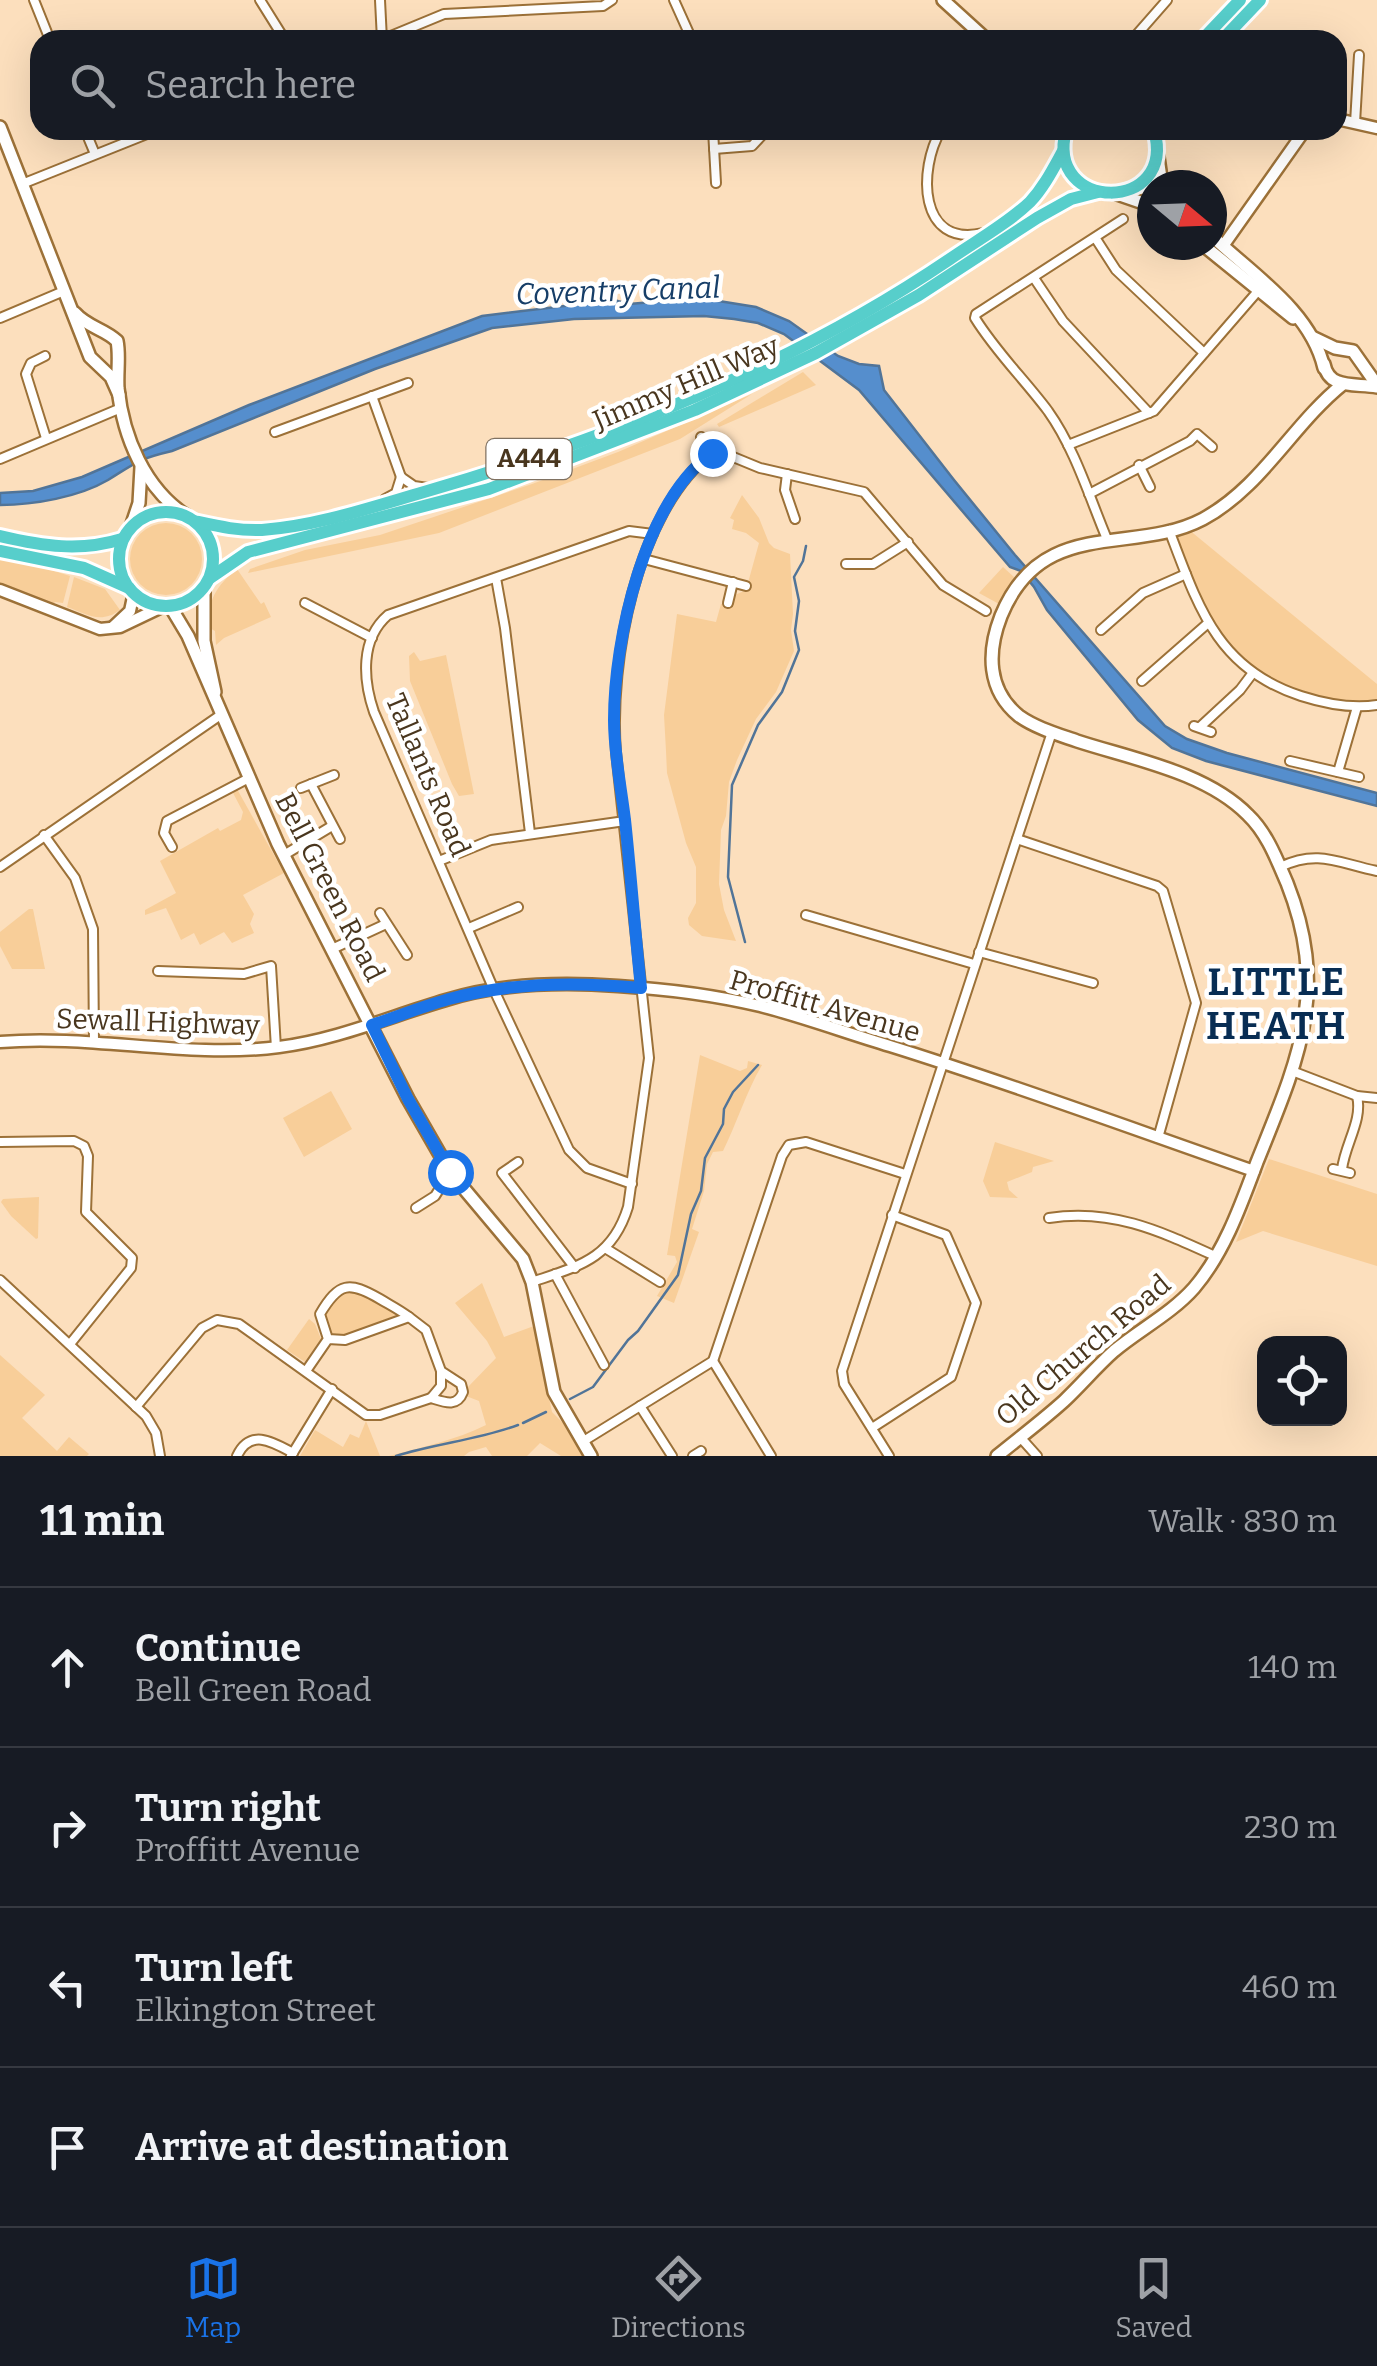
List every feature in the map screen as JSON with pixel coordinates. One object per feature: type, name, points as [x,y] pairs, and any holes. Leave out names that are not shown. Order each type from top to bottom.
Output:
[{"type":"highway","points":[[1212,30],[1240,0]]},
{"type":"highway","points":[[1232,30],[1260,0]]},
{"type":"highway","points":[[1062,140],[1066,164],[1075,178],[1098,192],[1117,194],[1141,183],[1151,170],[1158,153],[1157,140]]},
{"type":"highway","name":"Jimmy Hill Way","points":[[191,519],[233,530],[259,530],[338,516],[447,486],[625,424],[787,353],[901,292],[996,228],[1037,194],[1062,140]]},
{"type":"highway","name":"Jimmy Hill Way","points":[[207,583],[248,552],[489,489],[695,410],[834,344],[1036,218],[1071,198],[1098,192]]},
{"type":"highway","points":[[0,536],[66,548],[98,546],[159,513],[169,512],[191,519],[210,542],[207,583],[189,601],[167,606],[144,601],[110,577],[0,551]]},
{"type":"highway","points":[[127,533],[119,560],[133,591]]},
{"type":"main road","points":[[942,0],[976,30]]},
{"type":"main road","points":[[2,136],[90,357],[100,364],[120,401]]},
{"type":"main road","points":[[1158,153],[1160,170]]},
{"type":"main road","points":[[1117,194],[1137,201]]},
{"type":"main road","points":[[1227,250],[1288,306],[1312,337],[1330,380],[1377,386]]},
{"type":"main road","points":[[1221,260],[1301,324]]},
{"type":"main road","points":[[72,310],[82,321],[117,340],[120,401],[130,440],[162,497],[191,519]]},
{"type":"main road","points":[[88,348],[92,338],[103,333]]},
{"type":"main road","points":[[1312,337],[1352,351],[1377,386]]},
{"type":"main road","points":[[1318,408],[1325,358],[1335,348]]},
{"type":"main road","points":[[100,364],[116,358]]},
{"type":"main road","points":[[1344,384],[1358,373],[1360,362]]},
{"type":"main road","name":"Old Church Road","points":[[997,1456],[1058,1406],[1116,1350],[1186,1296],[1215,1256],[1254,1171],[1292,1072],[1307,1014],[1308,970],[1300,921],[1280,867],[1258,826],[1228,799],[1188,779],[1052,732],[1022,718],[1001,696],[992,668],[993,644],[1003,612],[1017,589],[1054,556],[1079,545],[1199,522],[1236,498],[1344,384]]},
{"type":"main road","points":[[127,533],[139,503],[141,465]]},
{"type":"main road","name":"Bell Green Road","points":[[207,583],[204,641],[220,710]]},
{"type":"main road","name":"Bell Green Road","points":[[167,606],[183,626],[284,854],[408,1099],[450,1172],[522,1259],[532,1282],[548,1374],[562,1409],[591,1456]]},
{"type":"street","points":[[34,0],[46,30]]},
{"type":"street","points":[[260,0],[279,30]]},
{"type":"street","points":[[380,0],[381,30]]},
{"type":"street","points":[[405,30],[444,14],[604,6],[612,0]]},
{"type":"street","points":[[674,0],[688,30]]},
{"type":"street","points":[[1141,30],[1167,0]]},
{"type":"street","points":[[1355,123],[1359,55]]},
{"type":"street","points":[[1347,121],[1377,128]]},
{"type":"street","points":[[90,140],[95,154]]},
{"type":"street","points":[[21,184],[131,140]]},
{"type":"street","points":[[714,140],[716,183]]},
{"type":"street","points":[[714,149],[752,146],[758,140]]},
{"type":"street","points":[[930,140],[932,148]]},
{"type":"street","points":[[936,140],[926,194],[934,216],[958,234],[982,234],[996,228]]},
{"type":"street","points":[[1227,240],[1298,140]]},
{"type":"street","points":[[1107,539],[1068,446],[1048,412],[994,348],[975,316],[1123,219]]},
{"type":"street","points":[[1096,238],[1116,270],[1204,353]]},
{"type":"street","points":[[1034,278],[1063,321],[1149,414]]},
{"type":"street","points":[[1,315],[64,291]]},
{"type":"street","points":[[1068,446],[1149,414],[1258,291]]},
{"type":"street","points":[[45,356],[31,363],[26,376],[46,438]]},
{"type":"street","points":[[275,432],[408,382]]},
{"type":"street","points":[[372,396],[401,477],[423,488],[447,486]]},
{"type":"street","points":[[0,458],[120,401]]},
{"type":"street","points":[[1089,494],[1197,434],[1212,447]]},
{"type":"street","points":[[701,437],[712,453]]},
{"type":"street","points":[[532,1282],[575,1268],[605,1248],[624,1219],[632,1184],[649,1071],[614,704],[630,607],[644,559],[653,534],[678,491],[712,453],[719,451],[760,468],[864,492],[944,585],[986,611]]},
{"type":"street","points":[[1139,465],[1150,487]]},
{"type":"street","points":[[787,474],[784,490],[795,519]]},
{"type":"street","name":"Jimmy Hill Way","points":[[338,516],[390,497],[400,487],[401,477]]},
{"type":"street","points":[[1169,530],[1208,624],[1252,674],[1298,695],[1357,707],[1377,705]]},
{"type":"street","points":[[306,603],[372,638],[388,615],[629,531],[653,534]]},
{"type":"street","points":[[846,564],[873,564],[908,542]]},
{"type":"street","points":[[644,559],[746,586]]},
{"type":"street","points":[[1101,630],[1139,596],[1186,574]]},
{"type":"street","points":[[496,578],[530,833]]},
{"type":"street","points":[[728,602],[732,582]]},
{"type":"street","points":[[0,590],[91,627],[129,624],[167,606]]},
{"type":"street","points":[[112,628],[130,611],[133,591]]},
{"type":"street","points":[[1142,682],[1208,624]]},
{"type":"street","name":"Tallants Road","points":[[372,638],[366,668],[369,697],[494,990],[569,1150],[587,1168],[632,1184]]},
{"type":"street","points":[[1211,732],[1197,726],[1240,690],[1252,674]]},
{"type":"street","points":[[1338,772],[1357,707]]},
{"type":"street","points":[[0,867],[220,710]]},
{"type":"street","points":[[889,1456],[842,1375],[941,1062],[1052,732]]},
{"type":"street","points":[[1290,761],[1359,777]]},
{"type":"street","points":[[301,788],[334,775]]},
{"type":"street","points":[[172,847],[164,833],[167,821],[248,778]]},
{"type":"street","points":[[311,784],[340,839]]},
{"type":"street","points":[[439,861],[491,840],[625,822]]},
{"type":"street","points":[[284,854],[332,826]]},
{"type":"street","points":[[44,836],[75,878],[94,929],[94,1042]]},
{"type":"street","points":[[1016,839],[1163,891],[1196,1003],[1158,1138]]},
{"type":"street","points":[[1280,867],[1301,857],[1321,856],[1377,871]]},
{"type":"street","points":[[469,928],[518,908]]},
{"type":"street","points":[[380,913],[407,955]]},
{"type":"street","points":[[806,915],[974,964]]},
{"type":"street","points":[[332,949],[386,924]]},
{"type":"street","points":[[979,952],[1093,982]]},
{"type":"street","points":[[158,971],[244,974],[271,966],[276,1048]]},
{"type":"street","name":"Proffitt Avenue","points":[[372,1025],[448,999],[494,990],[572,984],[641,988],[760,1006],[941,1062],[1254,1171]]},
{"type":"street","name":"Sewall Highway","points":[[0,1042],[94,1042],[216,1050],[276,1048],[372,1025]]},
{"type":"street","points":[[1292,1072],[1357,1096],[1377,1098]]},
{"type":"street","points":[[1341,1170],[1359,1115],[1357,1096]]},
{"type":"street","points":[[0,1142],[74,1141],[84,1146],[88,1156],[86,1212],[132,1258],[131,1268],[70,1344]]},
{"type":"street","points":[[582,1442],[713,1361],[782,1156],[790,1145],[806,1142],[905,1174]]},
{"type":"street","points":[[518,1162],[502,1173],[575,1268]]},
{"type":"street","points":[[416,1208],[435,1196],[450,1172]]},
{"type":"street","points":[[1049,1218],[1082,1214],[1122,1218],[1215,1256]]},
{"type":"street","points":[[872,1428],[951,1377],[976,1303],[946,1234],[892,1215]]},
{"type":"street","points":[[605,1248],[660,1282]]},
{"type":"street","points":[[555,1274],[604,1366]]},
{"type":"street","points":[[0,1280],[153,1425],[160,1456]]},
{"type":"street","points":[[328,1339],[320,1314],[347,1286],[358,1286],[426,1330],[441,1371],[441,1386],[431,1398]]},
{"type":"street","points":[[328,1339],[345,1340],[409,1318]]},
{"type":"street","points":[[136,1408],[202,1328],[217,1320],[238,1324],[370,1416],[431,1398],[451,1403],[462,1396],[459,1381],[441,1371]]},
{"type":"street","points":[[306,1371],[328,1339]]},
{"type":"street","points":[[713,1361],[772,1456]]},
{"type":"street","points":[[238,1456],[244,1445],[259,1438],[270,1440],[292,1455],[332,1389]]},
{"type":"street","points":[[640,1406],[672,1456]]},
{"type":"street","points":[[1020,1437],[1037,1456]]},
{"type":"shaded area","points":[[803,372],[816,385],[719,427],[717,424]]},
{"type":"shaded area","points":[[752,394],[680,439],[439,533],[248,573],[305,550],[380,535],[532,484]]},
{"type":"shaded area","points":[[742,495],[759,518],[769,543],[790,554],[794,651],[776,692],[756,719],[729,782],[721,830],[719,884],[736,941],[702,936],[689,925],[688,918],[696,903],[696,867],[667,773],[664,715],[677,614],[716,622],[721,604],[731,606],[735,595],[746,590],[759,543],[732,529],[734,520],[730,518]]},
{"type":"shaded area","points":[[166,523],[191,534],[202,559],[191,584],[166,595],[141,584],[130,559],[141,534]]},
{"type":"shaded area","points":[[1188,529],[1377,684],[1377,703],[1318,699],[1252,672],[1209,623],[1171,532]]},
{"type":"shaded area","points":[[0,556],[51,566],[51,570],[70,576],[63,603],[53,605],[0,583]]},
{"type":"shaded area","points":[[1003,567],[1015,578],[999,604],[979,593]]},
{"type":"shaded area","points":[[237,569],[271,617],[216,645],[215,631],[208,627],[212,601]]},
{"type":"shaded area","points":[[74,577],[105,589],[120,610],[99,617],[67,607]]},
{"type":"shaded area","points":[[414,652],[420,661],[446,655],[474,794],[459,796],[452,784],[410,681],[409,656]]},
{"type":"shaded area","points":[[237,789],[284,873],[243,895],[254,914],[250,924],[254,933],[232,943],[224,932],[200,945],[194,933],[181,940],[166,908],[145,915],[145,910],[176,893],[160,861],[218,828],[220,831],[241,820],[243,812],[232,791]]},
{"type":"shaded area","points":[[33,909],[45,969],[12,969],[0,946],[0,932]]},
{"type":"shaded area","points":[[700,1055],[740,1071],[747,1068],[748,1061],[762,1065],[723,1151],[713,1152],[707,1164],[704,1191],[692,1229],[699,1232],[674,1303],[657,1296],[677,1262],[675,1256],[667,1255]]},
{"type":"shaded area","points":[[331,1091],[352,1129],[304,1157],[283,1118]]},
{"type":"shaded area","points":[[995,1142],[1054,1161],[1033,1167],[1032,1172],[1007,1182],[1018,1198],[990,1197],[983,1181]]},
{"type":"shaded area","points":[[1269,1159],[1377,1194],[1377,1266],[1263,1231],[1236,1242]]},
{"type":"shaded area","points":[[39,1197],[38,1238],[36,1239],[1,1202]]},
{"type":"shaded area","points":[[482,1283],[504,1337],[534,1326],[552,1412],[582,1456],[561,1456],[540,1443],[527,1456],[492,1456],[486,1447],[464,1456],[389,1456],[486,1425],[479,1401],[466,1396],[467,1388],[496,1358],[455,1303]]},
{"type":"shaded area","points":[[354,1288],[395,1311],[395,1318],[344,1337],[332,1336],[326,1330],[323,1315],[340,1293]]},
{"type":"shaded area","points":[[309,1319],[321,1339],[305,1362],[287,1350]]},
{"type":"shaded area","points":[[0,1355],[45,1395],[22,1418],[57,1451],[69,1437],[87,1456],[0,1456]]},
{"type":"shaded area","points":[[366,1421],[380,1456],[300,1456],[315,1430],[343,1447],[350,1434],[359,1438]]},
{"type":"water","points":[[700,298],[756,307],[789,321],[838,356],[879,366],[884,390],[954,480],[1165,726],[1187,739],[1227,753],[1377,793],[1377,806],[1206,761],[1172,748],[1138,720],[1047,610],[1021,571],[1010,567],[859,390],[784,334],[758,323],[704,316],[574,319],[492,328],[144,459],[84,491],[41,502],[0,505],[0,493],[33,491],[82,477],[249,405],[482,316],[614,300],[629,304]]},
{"type":"waterway","points":[[745,942],[728,877],[732,785],[758,725],[782,692],[799,650],[795,631],[799,601],[794,577],[806,546]]},
{"type":"waterway","points":[[570,1399],[593,1387],[678,1275],[691,1214],[701,1191],[705,1158],[723,1124],[724,1109],[733,1092],[758,1065]]},
{"type":"waterway","points":[[523,1423],[546,1412]]},
{"type":"waterway","points":[[396,1456],[518,1425]]},
{"type":"district","name":"LITTLE HEATH","points":[[1277,1004]]},
{"type":"route","points":[[450,1172],[372,1025],[448,999],[494,990],[572,984],[641,988],[616,752],[618,674],[630,607],[653,534],[678,491],[712,453]]},
{"type":"water label","name":"Coventry Canal","points":[[618,291]]}]
